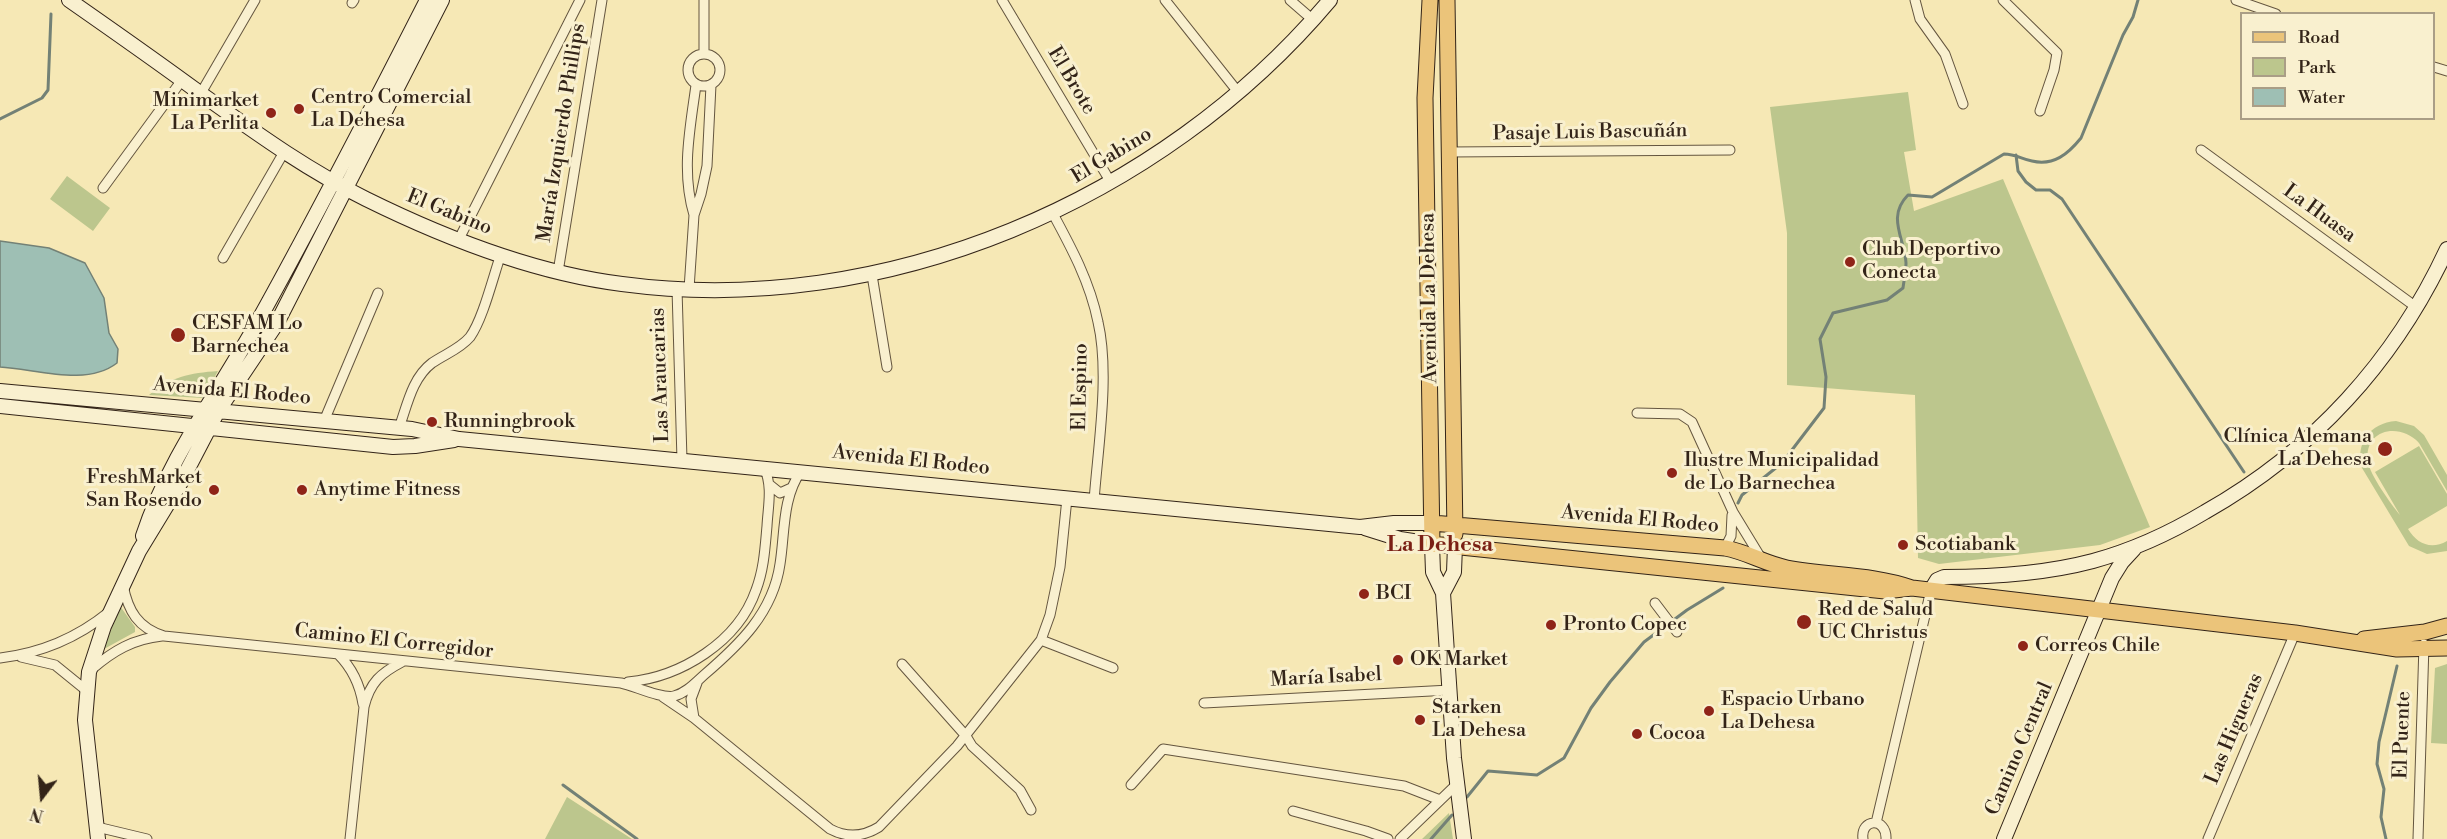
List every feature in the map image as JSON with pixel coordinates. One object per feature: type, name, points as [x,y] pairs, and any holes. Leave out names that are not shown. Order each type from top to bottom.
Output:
[{"type":"main road","name":"El Gabino","points":[[69,0],[284,152],[346,189],[459,239],[558,272],[620,284],[683,289],[749,289],[872,275],[992,238],[1052,212],[1110,181],[1183,136],[1238,92],[1313,20],[1330,0]]},
{"type":"main road","points":[[98,833],[86,734],[87,691],[89,672],[110,611],[139,551],[155,504],[211,411],[427,0]]},
{"type":"main road","points":[[211,411],[277,323],[442,0]]},
{"type":"main road","name":"Avenida La Dehesa","points":[[1430,0],[1425,98],[1433,572],[1443,592],[1457,784],[1464,839]]},
{"type":"main road","name":"Avenida La Dehesa","points":[[1443,592],[1454,572],[1455,546],[1447,0]]},
{"type":"main road","points":[[1931,590],[1937,580],[1944,577],[1996,577],[2094,561],[2138,546],[2175,529],[2232,497],[2304,443],[2355,393],[2386,354],[2416,307],[2447,249]]},
{"type":"main road","name":"Avenida El Rodeo","points":[[0,391],[399,428],[459,439],[1360,527],[1400,539],[1432,544],[1885,591],[1912,588],[1931,590],[2352,641]]},
{"type":"main road","name":"Avenida El Rodeo","points":[[0,406],[393,447],[459,439]]},
{"type":"main road","name":"Avenida El Rodeo","points":[[1360,527],[1394,523],[1432,523],[1725,548],[1788,568],[1893,581],[1912,588]]},
{"type":"main road","points":[[1560,557],[1554,549],[1554,542],[1569,535]]},
{"type":"main road","name":"Camino Central","points":[[2004,839],[2112,578],[2122,561],[2138,546]]},
{"type":"main road","points":[[2094,561],[2108,567],[2112,578]]},
{"type":"main road","points":[[2352,641],[2425,632],[2447,626]]},
{"type":"main road","points":[[2352,641],[2397,649],[2447,648]]},
{"type":"street","points":[[201,93],[255,0]]},
{"type":"street","points":[[459,239],[580,0]]},
{"type":"street","name":"María Izquierdo Phillips","points":[[558,272],[602,0]]},
{"type":"street","points":[[704,54],[705,0]]},
{"type":"street","name":"El Brote","points":[[1002,0],[1110,181]]},
{"type":"street","points":[[1166,0],[1238,92]]},
{"type":"street","points":[[1290,0],[1313,20]]},
{"type":"street","points":[[1915,0],[1920,19],[1945,54],[1963,104]]},
{"type":"street","points":[[2003,0],[2057,53],[2054,70],[2040,111]]},
{"type":"street","points":[[2236,0],[2270,12]]},
{"type":"street","name":"Las Araucarias","points":[[682,460],[683,289],[694,215],[707,166],[711,85],[719,78],[720,67],[714,58],[704,54],[694,57],[688,64],[687,74],[696,85],[686,171],[694,215]]},
{"type":"street","points":[[103,188],[182,80]]},
{"type":"street","points":[[696,85],[706,87],[711,85]]},
{"type":"street","name":"Pasaje Luis Bascuñán","points":[[1449,152],[1730,150]]},
{"type":"street","name":"La Huasa","points":[[2201,150],[2416,307]]},
{"type":"street","points":[[223,258],[284,152]]},
{"type":"street","name":"El Espino","points":[[1052,212],[1087,280],[1100,330],[1102,377],[1094,501]]},
{"type":"street","points":[[399,428],[412,390],[421,374],[429,365],[464,344],[475,330],[501,254]]},
{"type":"street","points":[[872,275],[887,368]]},
{"type":"street","points":[[324,421],[378,293]]},
{"type":"street","points":[[1637,413],[1675,413],[1689,418],[1732,512],[1761,558]]},
{"type":"street","name":"Camino El Corregidor","points":[[621,683],[651,678],[686,666],[708,652],[736,625],[752,602],[761,573],[770,485],[764,468]]},
{"type":"street","points":[[663,696],[680,694],[746,637],[766,604],[779,570],[791,488],[801,471]]},
{"type":"street","points":[[770,485],[780,493],[791,488]]},
{"type":"street","points":[[847,837],[865,834],[879,827],[966,735],[1041,640],[1050,615],[1060,567],[1067,498]]},
{"type":"street","points":[[1725,548],[1732,530],[1732,512]]},
{"type":"street","points":[[123,583],[128,604],[140,631],[132,642]]},
{"type":"street","points":[[1876,823],[1931,590]]},
{"type":"street","points":[[1655,603],[1672,626]]},
{"type":"street","points":[[0,658],[16,656],[63,642],[90,627],[110,611]]},
{"type":"street","name":"Camino El Corregidor","points":[[137,621],[164,636]]},
{"type":"street","name":"El Puente","points":[[2418,839],[2425,632]]},
{"type":"street","name":"Las Higueras","points":[[2208,839],[2295,633]]},
{"type":"street","name":"Camino El Corregidor","points":[[89,672],[107,656],[132,642],[164,636],[621,683],[663,696],[694,718],[824,825],[847,837]]},
{"type":"street","points":[[1041,640],[1113,668]]},
{"type":"street","points":[[55,665],[53,653],[63,642]]},
{"type":"street","points":[[338,654],[349,666],[358,682],[364,706]]},
{"type":"street","points":[[16,656],[55,665],[87,691]]},
{"type":"street","points":[[350,839],[364,706],[374,681],[389,668],[403,661]]},
{"type":"street","points":[[902,664],[966,735],[972,746],[1020,790],[1031,810]]},
{"type":"street","points":[[694,718],[691,699],[699,679]]},
{"type":"street","name":"María Isabel","points":[[1204,703],[1450,690]]},
{"type":"street","points":[[1131,785],[1163,749],[1404,786],[1440,800]]},
{"type":"street","points":[[1400,839],[1457,784]]},
{"type":"street","points":[[1293,811],[1388,839]]},
{"type":"street","points":[[1863,839],[1863,830],[1866,826],[1876,823],[1882,825],[1886,831],[1886,839],[1895,839]]},
{"type":"street","points":[[98,833],[147,839]]},
{"type":"green space","points":[[1908,92],[1916,150],[1904,152],[1914,211],[2003,179],[2150,527],[2100,545],[1939,564],[1918,558],[1915,395],[1787,385],[1787,233],[1770,107]]},
{"type":"green space","points":[[67,176],[110,208],[93,231],[50,199]]},
{"type":"green space","points":[[218,371],[203,398],[149,395],[181,377]]},
{"type":"green space","points":[[2396,421],[2414,426],[2424,435],[2447,475],[2447,491],[2419,443],[2402,432],[2384,432],[2371,442],[2368,451],[2370,468],[2381,489],[2400,515],[2375,472],[2419,446],[2447,494],[2447,506],[2408,529],[2420,542],[2425,544],[2435,545],[2447,541],[2447,551],[2427,554],[2409,546],[2362,468],[2361,450],[2367,436],[2379,426]]},
{"type":"green space","points":[[120,606],[135,627],[135,632],[104,649],[109,627]]},
{"type":"green space","points":[[2447,664],[2447,744],[2431,743],[2435,668]]},
{"type":"green space","points":[[567,797],[632,839],[545,839]]},
{"type":"green space","points":[[1449,813],[1453,839],[1422,839]]},
{"type":"water","points":[[0,241],[49,248],[85,263],[104,298],[109,333],[118,349],[117,363],[105,370],[76,375],[0,367]]},
{"type":"waterway","points":[[1738,503],[1742,495],[1782,463],[1824,408],[1826,377],[1820,339],[1833,313],[1887,300],[1903,288],[1906,263],[1897,220],[1898,212],[1908,195],[1932,197],[2004,154],[2040,162],[2054,160],[2066,154],[2081,138],[2123,35],[2133,17],[2138,0]]},
{"type":"waterway","points":[[0,119],[42,98],[48,90],[51,14]]},
{"type":"waterway","points":[[2016,155],[2018,171],[2026,182],[2036,190],[2050,190],[2062,199],[2244,472]]},
{"type":"waterway","points":[[1467,797],[1488,771],[1537,775],[1564,758],[1591,708],[1644,642],[1687,610],[1723,588]]},
{"type":"waterway","points":[[2386,839],[2381,817],[2384,789],[2377,764],[2379,742],[2397,666]]},
{"type":"waterway","points":[[563,785],[637,839]]},
{"type":"waterway","points":[[1431,839],[1452,815]]},
{"type":"place","name":"Centro Comercial La Dehesa","points":[[299,109]]},
{"type":"place","name":"Minimarket La Perlita","points":[[271,113]]},
{"type":"place","name":"Club Deportivo Conecta","points":[[1850,262]]},
{"type":"place","name":"CESFAM Lo Barnechea","points":[[178,335]]},
{"type":"place","name":"Runningbrook","points":[[432,422]]},
{"type":"place","name":"Clínica Alemana La Dehesa","points":[[2385,449]]},
{"type":"place","name":"Ilustre Municipalidad de Lo Barnechea","points":[[1672,473]]},
{"type":"place","name":"FreshMarket San Rosendo","points":[[214,490]]},
{"type":"place","name":"Anytime Fitness","points":[[302,490]]},
{"type":"place","name":"Scotiabank","points":[[1903,545]]},
{"type":"place","name":"BCI","points":[[1364,594]]},
{"type":"place","name":"Red de Salud UC Christus","points":[[1804,622]]},
{"type":"place","name":"Pronto Copec","points":[[1551,625]]},
{"type":"place","name":"Correos Chile","points":[[2023,646]]},
{"type":"place","name":"OK Market","points":[[1398,660]]},
{"type":"place","name":"Espacio Urbano La Dehesa","points":[[1709,711]]},
{"type":"place","name":"Starken La Dehesa","points":[[1420,720]]},
{"type":"place","name":"Cocoa","points":[[1637,734]]},
{"type":"district","name":"La Dehesa","points":[[1440,546]]}]
